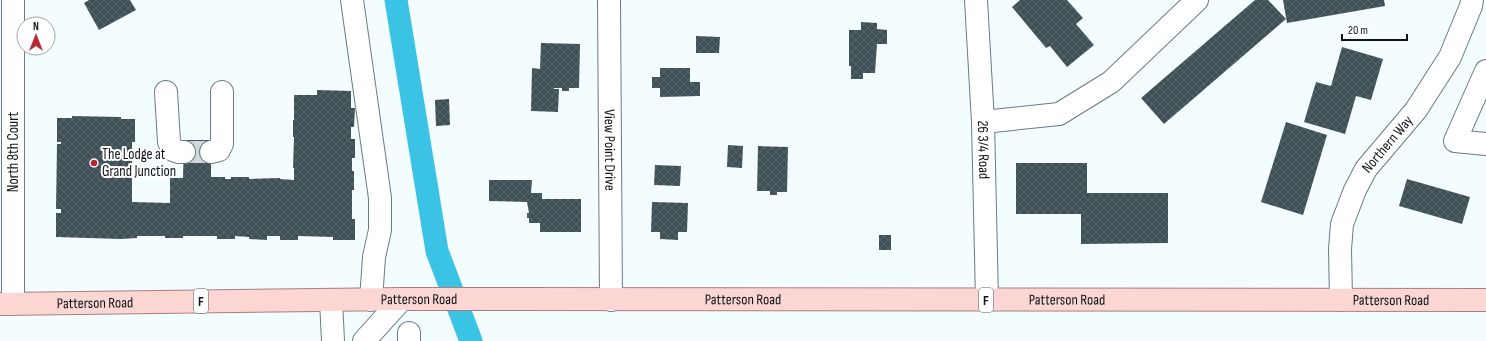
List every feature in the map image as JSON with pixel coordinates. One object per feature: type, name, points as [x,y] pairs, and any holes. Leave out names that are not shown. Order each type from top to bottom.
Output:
[{"type":"main road","name":"Patterson Road","points":[[6,304],[402,299],[1486,300]]},
{"type":"street","name":"North 8th Court","points":[[6,304],[13,0]]},
{"type":"street","points":[[352,0],[380,198],[380,230],[374,256],[371,300]]},
{"type":"street","name":"View Point Drive","points":[[609,0],[611,300]]},
{"type":"street","name":"26 3/4 Road","points":[[976,0],[983,122],[987,300]]},
{"type":"street","points":[[983,122],[1059,114],[1112,82],[1197,0]]},
{"type":"street","name":"Northern Way","points":[[1341,300],[1340,249],[1342,224],[1352,195],[1366,169],[1416,110],[1450,57],[1471,6],[1472,0]]},
{"type":"street","points":[[1486,71],[1455,141],[1486,144]]},
{"type":"street","points":[[166,92],[169,142],[173,150],[184,152]]},
{"type":"street","points":[[211,152],[219,150],[222,144],[222,92]]},
{"type":"street","points":[[364,341],[402,299]]},
{"type":"street","points":[[331,300],[333,341]]},
{"type":"building","points":[[89,0],[130,0],[136,10],[99,30],[84,3]]},
{"type":"building","points":[[1020,0],[1067,0],[1083,18],[1076,24],[1094,45],[1067,67],[1050,46],[1046,48],[1012,7]]},
{"type":"building","points":[[1255,0],[1268,0],[1286,19],[1164,124],[1141,98]]},
{"type":"building","points":[[1283,0],[1384,0],[1385,6],[1287,23]]},
{"type":"building","points":[[861,22],[877,23],[877,29],[887,30],[887,44],[877,44],[875,73],[863,73],[863,79],[851,79],[851,66],[849,66],[849,30],[861,30]]},
{"type":"building","points":[[696,36],[720,37],[719,53],[696,53]]},
{"type":"building","points":[[541,43],[580,44],[579,88],[569,88],[569,91],[562,91],[562,88],[554,88],[559,89],[558,112],[531,111],[532,68],[540,69]]},
{"type":"building","points":[[1342,47],[1383,59],[1371,100],[1356,96],[1345,134],[1304,122],[1316,82],[1331,86]]},
{"type":"building","points":[[660,68],[690,68],[690,82],[700,82],[700,96],[660,97],[660,88],[652,88],[652,77],[660,77]]},
{"type":"building","name":"The Lodge at Grand Junction","points":[[317,90],[351,91],[351,108],[355,108],[354,127],[351,127],[351,139],[355,139],[355,158],[352,158],[354,190],[352,190],[352,219],[355,219],[355,240],[333,240],[333,237],[298,236],[298,240],[280,240],[280,236],[267,236],[267,240],[249,239],[249,237],[235,236],[235,239],[217,239],[217,236],[183,236],[183,238],[165,238],[165,236],[137,236],[137,238],[121,239],[56,237],[56,213],[61,213],[61,209],[56,209],[57,144],[61,144],[61,142],[57,142],[57,118],[72,118],[72,116],[121,117],[121,119],[135,119],[135,142],[132,142],[132,202],[170,203],[170,178],[183,178],[184,140],[211,140],[211,177],[225,177],[225,179],[231,179],[231,177],[249,177],[249,179],[280,178],[294,180],[294,95],[317,95]]},
{"type":"building","points":[[449,99],[450,125],[436,126],[435,100]]},
{"type":"building","points":[[1286,122],[1327,135],[1303,215],[1261,202]]},
{"type":"building","points":[[728,145],[743,146],[742,168],[727,167]]},
{"type":"building","points":[[758,146],[788,147],[787,192],[777,192],[777,195],[770,195],[770,191],[757,191]]},
{"type":"building","points":[[1016,163],[1087,163],[1087,193],[1168,193],[1168,243],[1081,244],[1081,214],[1016,214]]},
{"type":"building","points":[[655,165],[681,166],[680,186],[654,185]]},
{"type":"building","points":[[1407,179],[1470,197],[1462,224],[1399,206]]},
{"type":"building","points":[[489,180],[532,180],[531,193],[542,193],[542,199],[581,199],[581,232],[540,232],[540,223],[529,223],[529,218],[527,218],[527,213],[529,213],[527,202],[489,201]]},
{"type":"building","points":[[652,202],[688,203],[687,232],[678,232],[678,240],[660,239],[660,232],[651,232]]},
{"type":"building","points":[[879,235],[891,235],[891,250],[879,250]]},
{"type":"waterway","points":[[396,0],[437,251],[471,341]]},
{"type":"tunnel","points":[[184,152],[211,152]]},
{"type":"place","name":"The Lodge at Grand Junction","points":[[94,163]]}]
